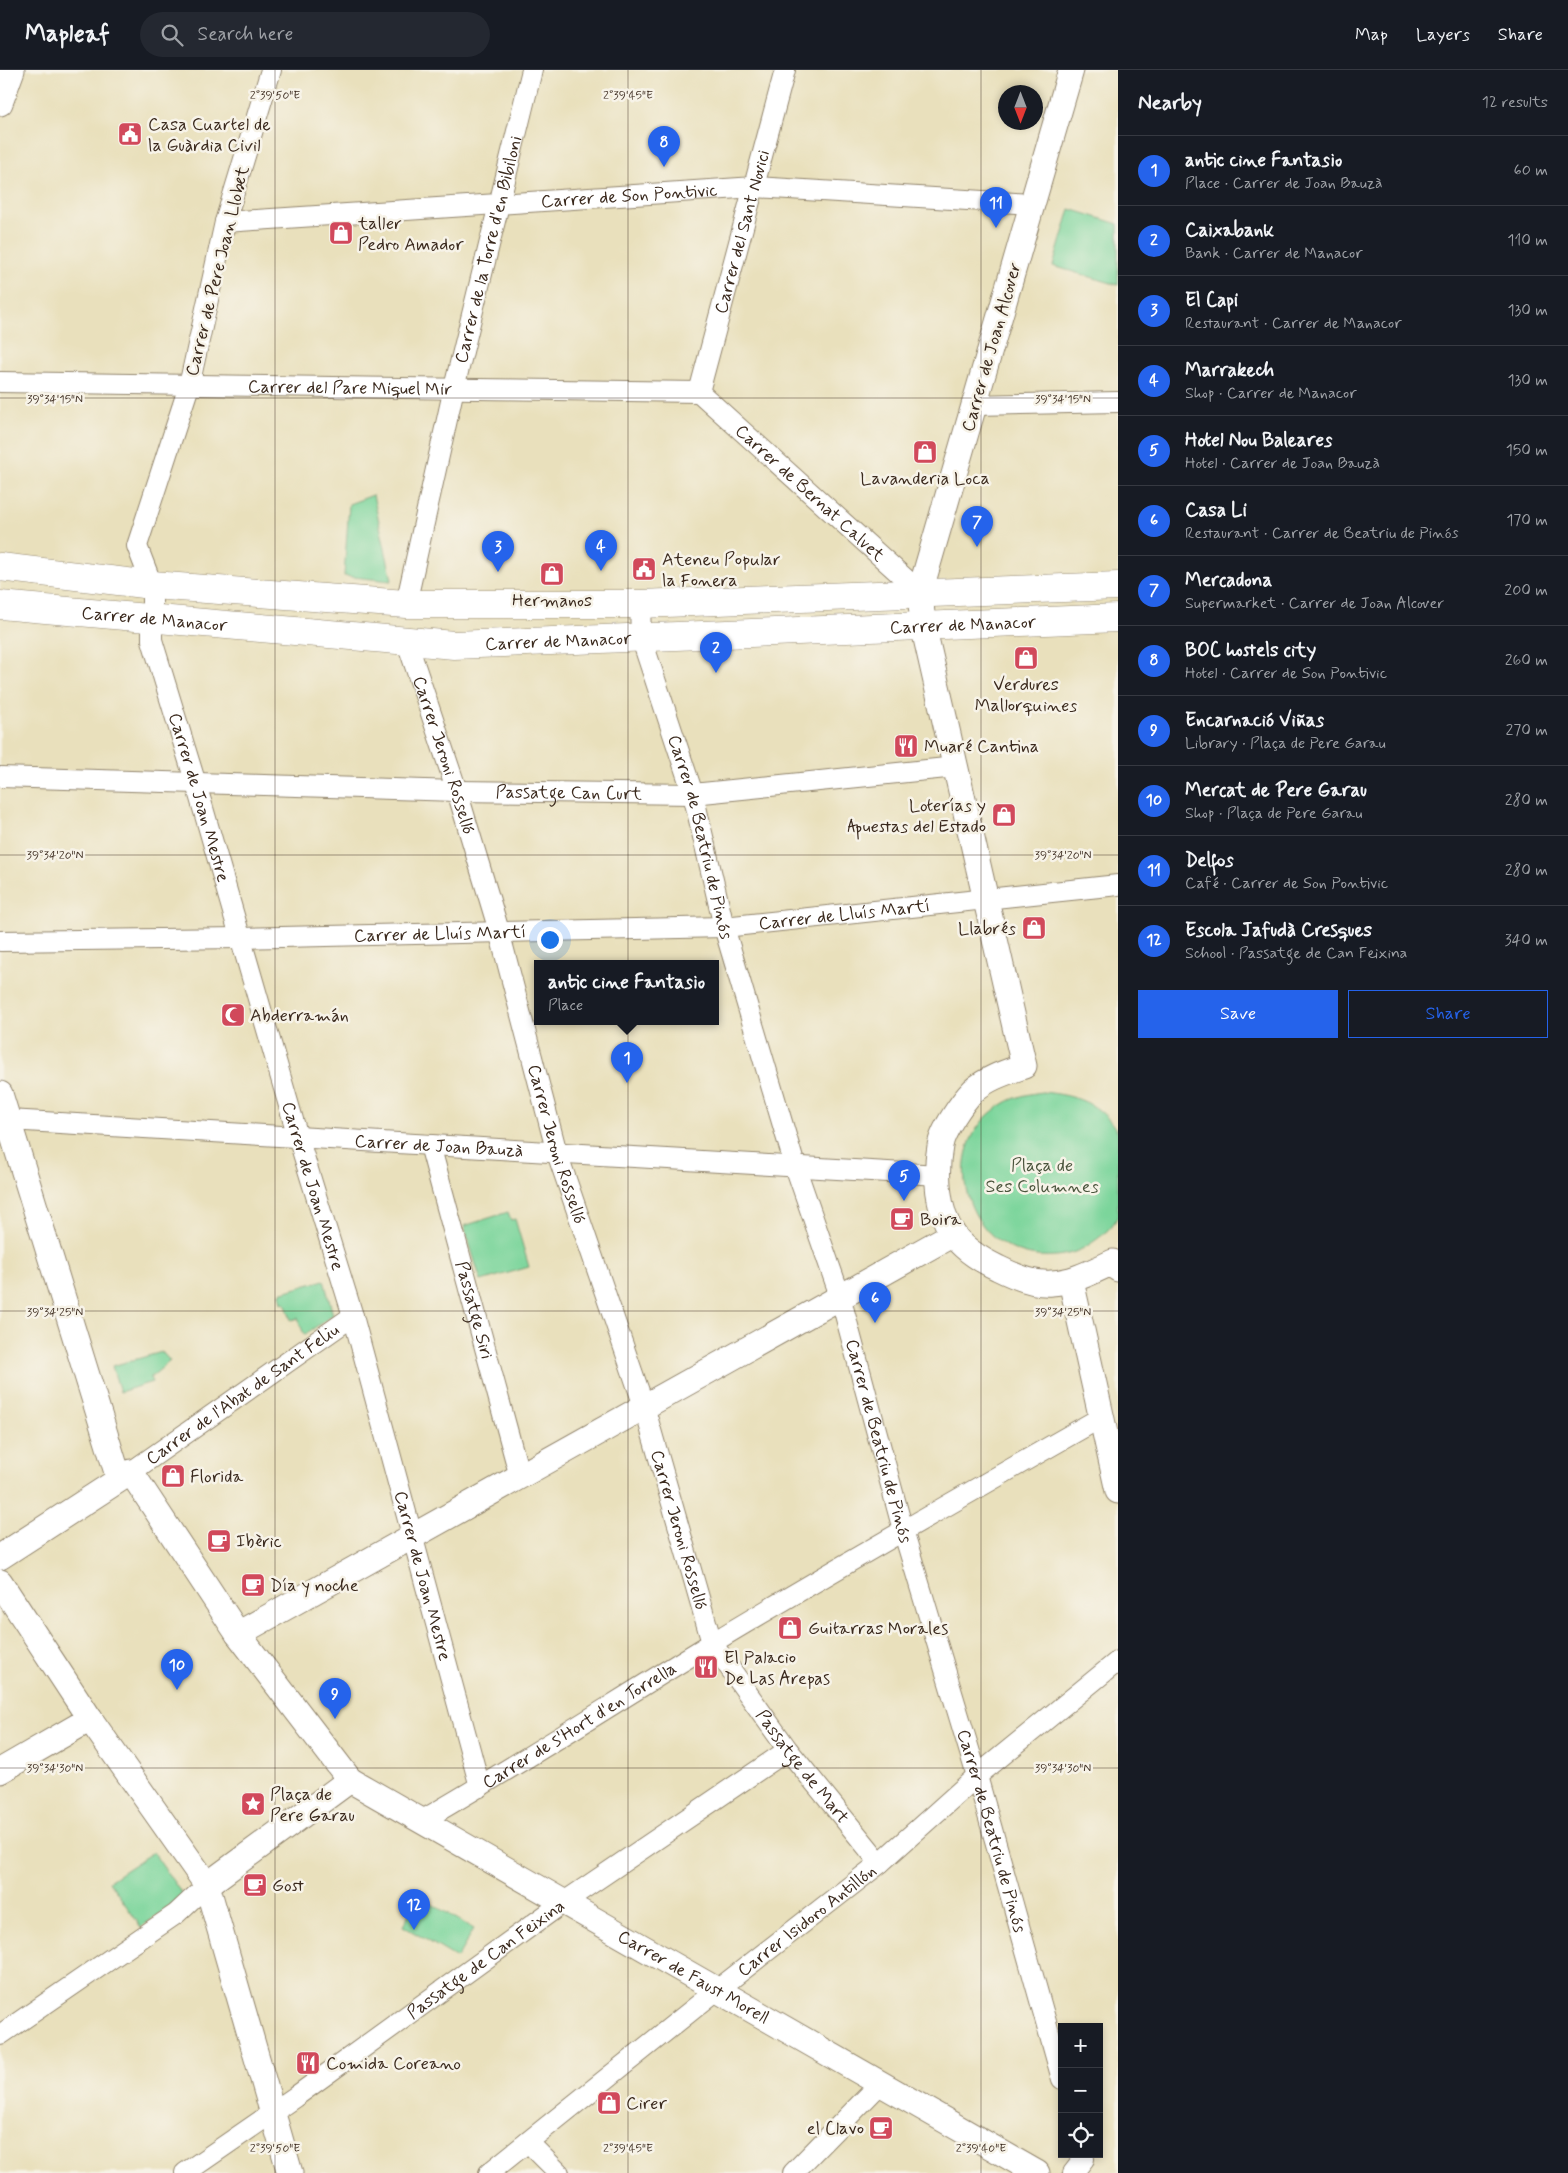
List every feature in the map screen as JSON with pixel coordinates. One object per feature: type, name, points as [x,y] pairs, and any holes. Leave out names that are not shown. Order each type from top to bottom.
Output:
[{"type":"main road","name":"Carrer de Manacor","points":[[0,567],[152,585],[406,604],[640,604],[1118,586]]},
{"type":"main road","name":"Carrer de Manacor","points":[[0,605],[454,646],[1118,618]]},
{"type":"street","points":[[0,103],[12,70]]},
{"type":"street","name":"Carrer de Pere Joan Llobet","points":[[152,585],[138,546],[189,386],[225,222],[271,70]]},
{"type":"street","name":"Carrer de la Torre d'en Bibiloni","points":[[406,604],[454,388],[532,70]]},
{"type":"street","name":"Carrer del Sant Novici","points":[[699,392],[756,187],[785,70]]},
{"type":"street","name":"Carrer de Joan Alcover","points":[[939,1175],[940,1144],[955,1115],[974,1091],[1003,1073],[1024,1066],[923,625],[920,592],[1071,70]]},
{"type":"street","name":"Carrer de Son Pontivic","points":[[225,222],[756,187],[1032,204]]},
{"type":"street","name":"Carrer del Pare Miquel Mir","points":[[0,382],[699,392]]},
{"type":"street","name":"Carrer de Bernat Calvet","points":[[699,392],[920,592]]},
{"type":"street","points":[[974,405],[1118,402]]},
{"type":"street","name":"Carrer de Joan Mestre","points":[[152,585],[152,640],[196,784],[298,1137],[353,1316],[414,1536],[480,1787]]},
{"type":"street","name":"Carrer de Beatriu de Pinós","points":[[640,604],[641,637],[693,794],[724,927],[795,1166],[840,1296],[904,1530],[977,1776],[1059,2068]]},
{"type":"street","name":"Carrer Jeroni Rosselló","points":[[407,642],[457,791],[499,931],[557,1152],[644,1406],[712,1643]]},
{"type":"street","name":"Passatge Can Curt","points":[[0,777],[457,791],[693,794],[956,767]]},
{"type":"street","name":"Carrer de Lluís Martí","points":[[0,940],[240,938],[724,927],[1118,885]]},
{"type":"street","points":[[0,1094],[4,1121],[125,1475],[238,1634],[350,1780],[207,1885],[176,1914],[0,2035]]},
{"type":"street","name":"Carrer de Joan Bauzà","points":[[4,1121],[939,1175]]},
{"type":"street","name":"Passatge Siri","points":[[430,1145],[520,1476]]},
{"type":"street","points":[[939,1175],[941,1208],[953,1234],[978,1258],[1015,1276],[1050,1284],[1071,1281],[1115,1266]]},
{"type":"street","points":[[238,1634],[953,1234]]},
{"type":"street","points":[[1071,1281],[1100,1418],[1118,1491]]},
{"type":"street","name":"Carrer de l'Abat de Sant Feliu","points":[[125,1475],[353,1316]]},
{"type":"street","name":"Carrer de s'Hort d'en Torrella","points":[[421,1821],[480,1787],[712,1643],[1100,1418]]},
{"type":"street","points":[[0,1557],[125,1475]]},
{"type":"street","points":[[0,1582],[90,1719],[207,1885],[274,2111],[290,2173]]},
{"type":"street","name":"Passatge de Mart","points":[[712,1643],[788,1750],[880,1863]]},
{"type":"street","name":"Carrer Isidoro Antillón","points":[[489,2173],[716,1990],[880,1863],[977,1776],[1118,1661]]},
{"type":"street","points":[[0,1771],[90,1719]]},
{"type":"street","name":"Passatge de Can Feixina","points":[[185,2173],[564,1902],[788,1750]]},
{"type":"street","name":"Carrer de Faust Morell","points":[[350,1780],[1037,2173]]},
{"type":"street","points":[[792,2173],[881,2084]]},
{"type":"street","points":[[528,2142],[559,2173]]},
{"type":"street","points":[[1073,2173],[1084,2158]]},
{"type":"green space","points":[[1070,209],[1118,224],[1118,285],[1053,266]]},
{"type":"green space","points":[[373,495],[391,581],[344,576],[349,504]]},
{"type":"green space","name":"Plaça de Ses Columnes","points":[[1042,1092],[1065,1095],[1086,1102],[1103,1114],[1118,1133],[1118,1216],[1107,1231],[1097,1239],[1082,1249],[1066,1255],[1037,1256],[1010,1248],[990,1233],[975,1213],[966,1190],[965,1165],[970,1141],[984,1120],[1005,1103],[1023,1096]]},
{"type":"green space","points":[[508,1212],[511,1220],[515,1219],[529,1267],[481,1281],[464,1226]]},
{"type":"green space","points":[[324,1280],[333,1315],[304,1335],[298,1318],[291,1320],[285,1302],[282,1303],[280,1293]]},
{"type":"green space","points":[[162,1352],[170,1361],[150,1378],[152,1382],[120,1392],[112,1366]]},
{"type":"green space","points":[[153,1852],[184,1897],[141,1927],[109,1881]]},
{"type":"green space","points":[[418,1896],[474,1929],[457,1958],[403,1926]]},
{"type":"place","name":"Casa Cuartel de la Guàrdia Civil","points":[[130,134]]},
{"type":"place","name":"BOC hostels city","points":[[664,167]]},
{"type":"place","name":"Delfos","points":[[996,228]]},
{"type":"place","name":"taller Pedro Amador","points":[[341,233]]},
{"type":"place","name":"Lavanderia Loca","points":[[925,452]]},
{"type":"place","name":"Mercadona","points":[[977,547]]},
{"type":"place","name":"Ateneu Popular la Fonera","points":[[644,569]]},
{"type":"place","name":"Marrakech","points":[[601,571]]},
{"type":"place","name":"El Capi","points":[[498,572]]},
{"type":"place","name":"Hermanos","points":[[552,574]]},
{"type":"place","name":"Verdures Mallorquines","points":[[1026,658]]},
{"type":"place","name":"Caixabank","points":[[716,673]]},
{"type":"place","name":"Muaré Cantina","points":[[906,746]]},
{"type":"place","name":"Loterías y Apuestas del Estado","points":[[1004,815]]},
{"type":"place","name":"Llabrés","points":[[1034,928]]},
{"type":"place","name":"Abderramán","points":[[233,1015]]},
{"type":"place","name":"antic cine Fantasio","points":[[627,1083]]},
{"type":"place","name":"Hotel Nou Baleares","points":[[904,1201]]},
{"type":"place","name":"Boira","points":[[902,1219]]},
{"type":"place","name":"Casa Li","points":[[875,1323]]},
{"type":"place","name":"Florida","points":[[173,1476]]},
{"type":"place","name":"Ibèric","points":[[219,1541]]},
{"type":"place","name":"Día y noche","points":[[253,1585]]},
{"type":"place","name":"Guitarras Morales","points":[[790,1628]]},
{"type":"place","name":"El Palacio De Las Arepas","points":[[706,1667]]},
{"type":"place","name":"Mercat de Pere Garau","points":[[177,1690]]},
{"type":"place","name":"Encarnació Viñas","points":[[335,1719]]},
{"type":"place","name":"Plaça de Pere Garau","points":[[253,1804]]},
{"type":"place","name":"Gost","points":[[255,1885]]},
{"type":"place","name":"Escola Jafudà Cresques","points":[[414,1930]]},
{"type":"place","name":"Comida Coreano","points":[[308,2063]]},
{"type":"place","name":"Cirer","points":[[609,2103]]},
{"type":"place","name":"el Clavo","points":[[881,2128]]}]
